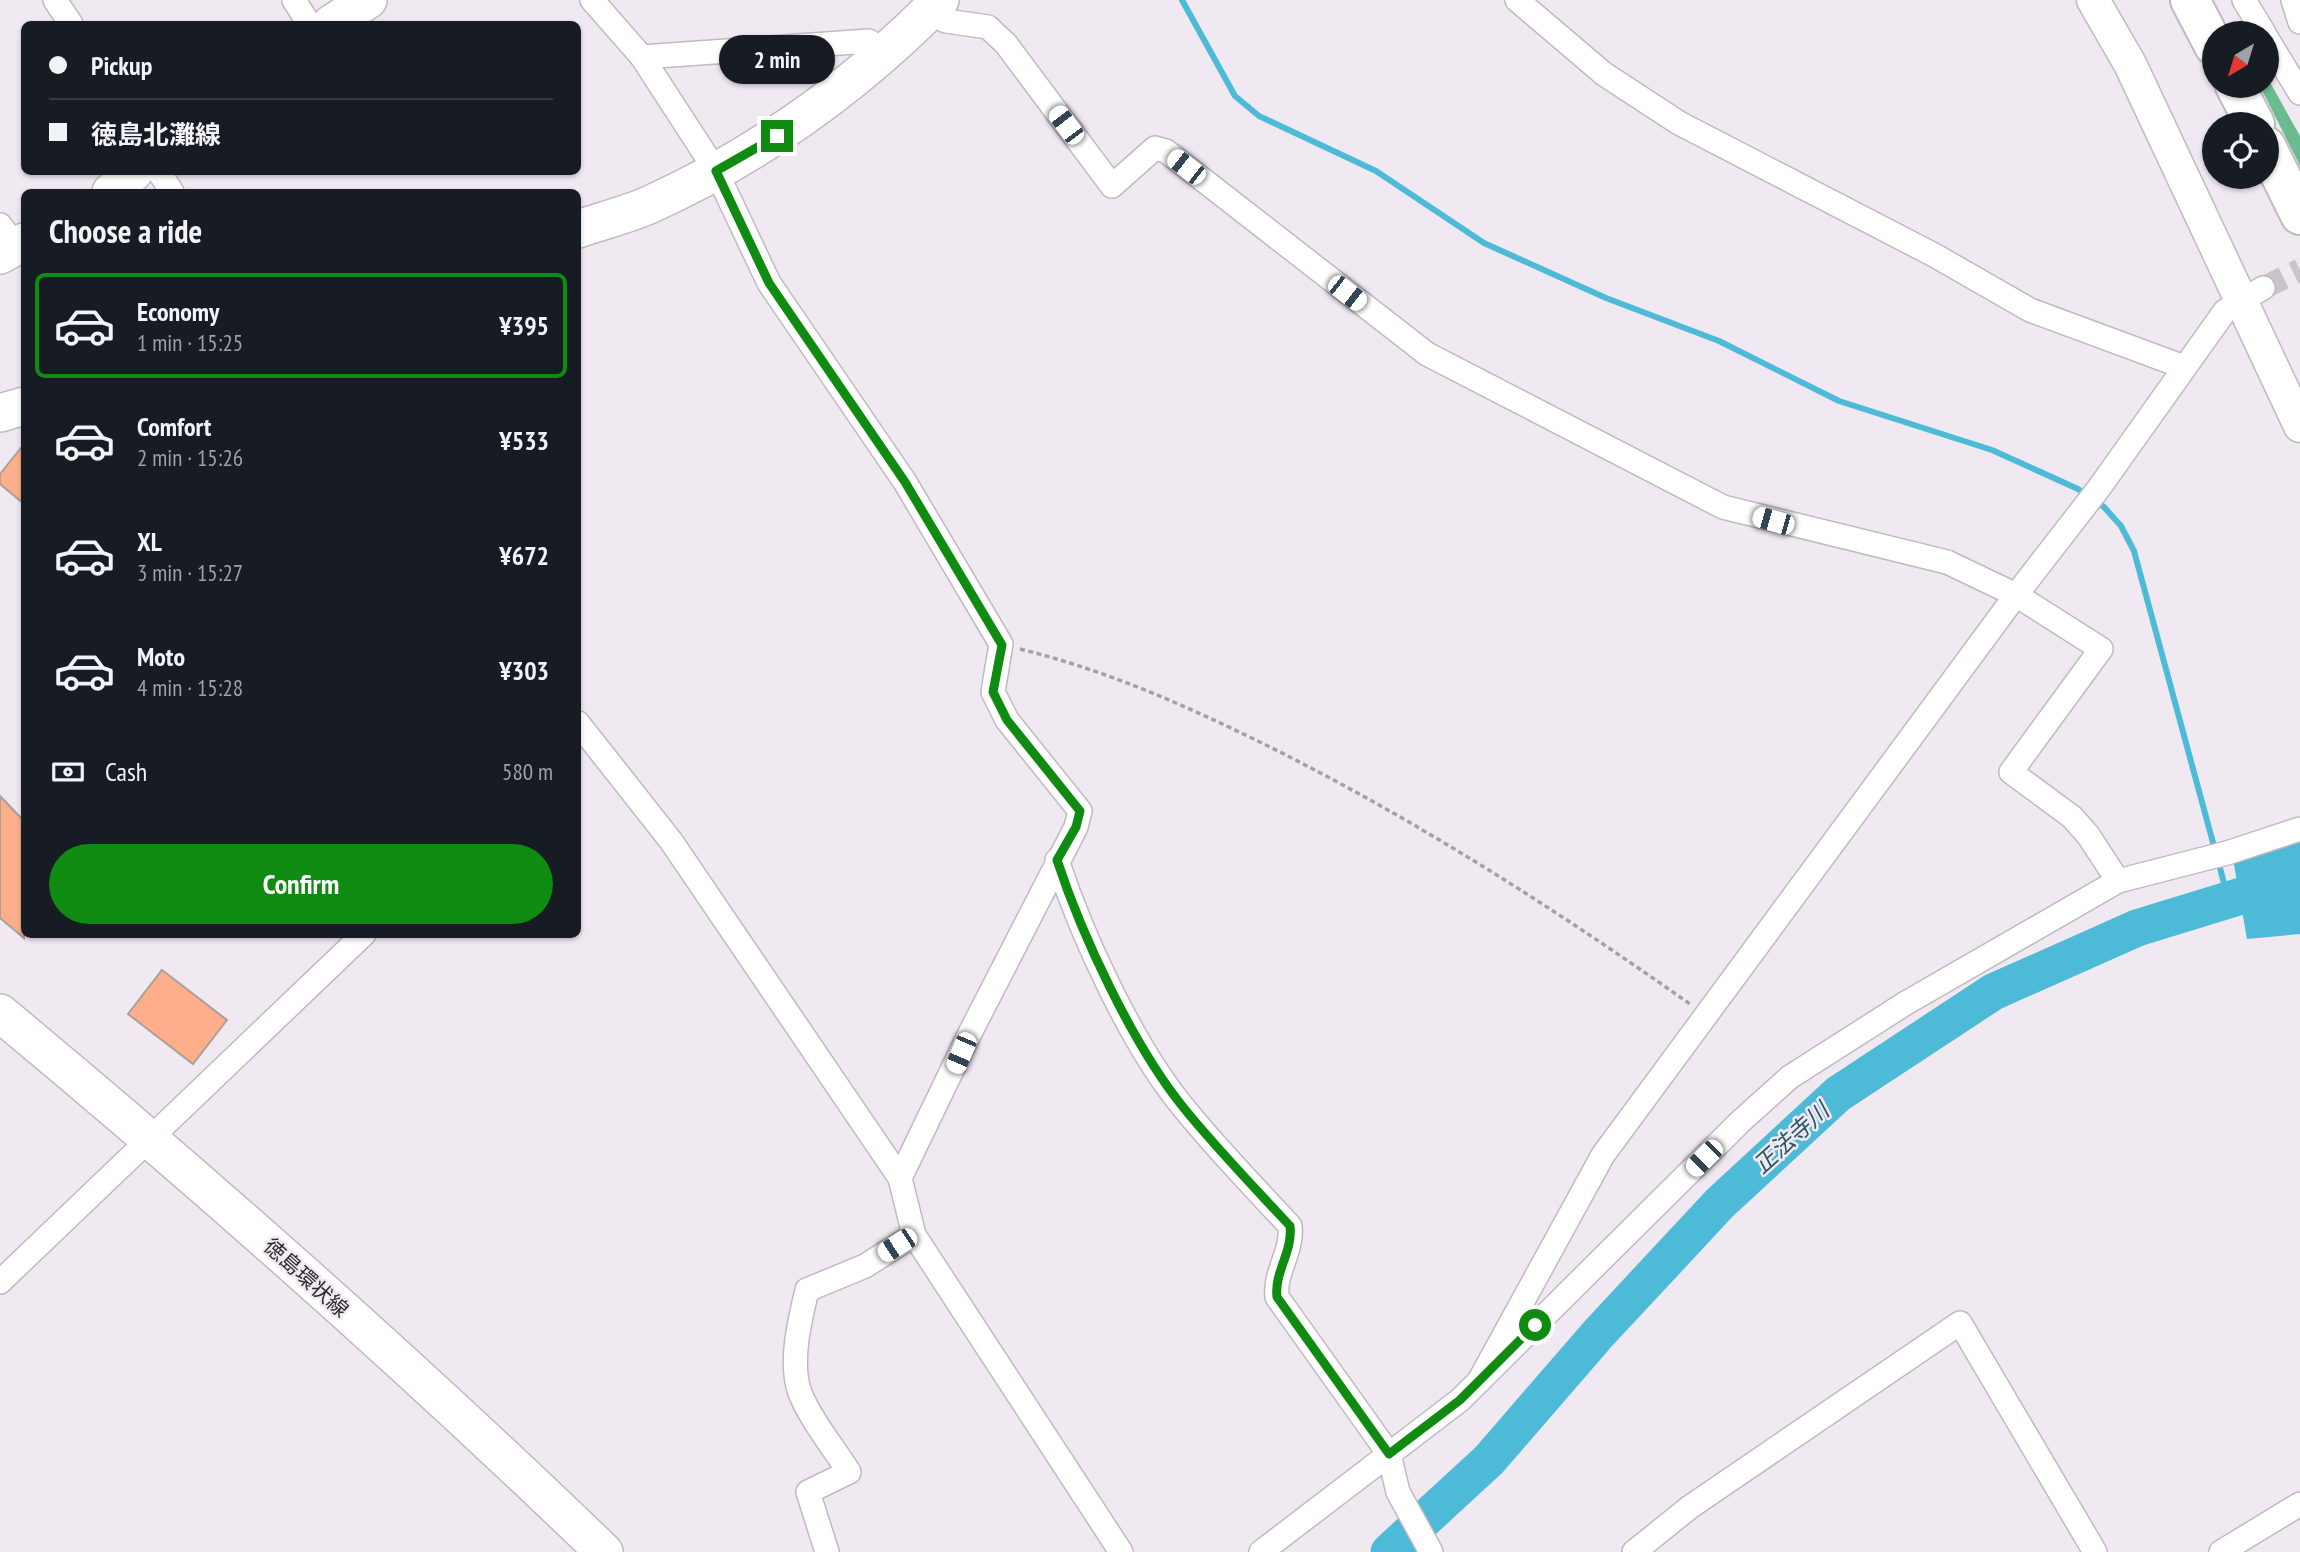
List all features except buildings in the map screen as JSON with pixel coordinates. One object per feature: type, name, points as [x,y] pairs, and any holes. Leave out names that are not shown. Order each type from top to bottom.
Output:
[{"type":"highway","points":[[2190,0],[2202,23]]},
{"type":"highway","points":[[2279,172],[2300,215]]},
{"type":"main road","points":[[336,21],[368,0]]},
{"type":"main road","points":[[581,228],[647,206],[716,171],[797,124],[886,54],[934,6]]},
{"type":"main road","points":[[114,189],[131,175]]},
{"type":"main road","points":[[0,413],[21,407]]},
{"type":"main road","name":"徳島環状線","points":[[0,1013],[567,1552]]},
{"type":"main road","name":"徳島環状線","points":[[0,1046],[142,1147],[418,1378],[604,1552]]},
{"type":"street","points":[[55,0],[69,21]]},
{"type":"street","points":[[294,0],[307,21]]},
{"type":"street","points":[[592,0],[642,57],[716,171],[769,283],[905,482],[1002,645],[993,692],[1007,720],[1080,811],[1076,827],[1057,860],[900,1178]]},
{"type":"street","points":[[1517,0],[1604,74],[1679,123],[1934,256],[2030,310],[2184,367]]},
{"type":"street","points":[[2094,0],[2252,294],[2300,426]]},
{"type":"street","points":[[2244,0],[2257,21]]},
{"type":"street","points":[[2292,0],[2300,22]]},
{"type":"street","points":[[934,6],[937,19],[988,27],[1006,44],[1112,186],[1155,148],[1167,151],[1427,354],[1723,507],[1947,562],[2016,596],[2101,649],[2011,772],[2072,817],[2088,835],[2118,881]]},
{"type":"street","points":[[642,57],[869,41],[886,54]]},
{"type":"street","points":[[2279,58],[2300,93]]},
{"type":"street","points":[[1479,1381],[1603,1155],[2016,596],[2099,488],[2225,311],[2252,294]]},
{"type":"street","points":[[581,727],[671,841],[900,1178],[914,1235],[1121,1552]]},
{"type":"street","points":[[1261,1552],[1460,1400],[1741,1121],[1790,1077],[1906,1003],[2118,881],[2300,829]]},
{"type":"street","points":[[1057,860],[1072,905],[1138,1041],[1181,1105],[1290,1226],[1292,1242],[1276,1284],[1277,1297],[1389,1454],[1398,1492],[1431,1552]]},
{"type":"street","points":[[0,1282],[360,938]]},
{"type":"street","points":[[827,1552],[808,1492],[849,1472],[800,1392],[796,1364],[799,1323],[807,1290],[865,1266],[914,1235]]},
{"type":"street","points":[[1634,1552],[1690,1507],[1960,1323],[2095,1552]]},
{"type":"street","points":[[2221,1552],[2300,1504]]},
{"type":"path","points":[[1002,645],[1077,663],[1180,703],[1315,769],[1405,819],[1581,927],[1706,1015]]},
{"type":"green space","points":[[2266,98],[2279,98],[2300,136],[2300,166],[2279,124],[2279,112],[2273,112]]},
{"type":"water","points":[[2300,838],[2300,934],[2247,939],[2233,859]]},
{"type":"waterway","points":[[1182,0],[1235,96],[1259,116],[1376,171],[1484,243],[1606,298],[1719,341],[1839,401],[1992,450],[2078,489],[2104,507],[2121,526],[2134,551],[2215,850]]},
{"type":"waterway","points":[[2218,860],[2228,899]]},
{"type":"waterway","name":"正法寺川","points":[[1389,1552],[1489,1460],[1598,1334],[1720,1203],[1838,1094],[1993,992],[2137,928],[2300,878]]},
{"type":"tunnel","points":[[2263,288],[2300,270]]},
{"type":"route","points":[[777,136],[716,171],[769,283],[905,482],[1002,645],[993,692],[1007,720],[1080,811],[1076,827],[1057,860],[1072,905],[1138,1041],[1181,1105],[1290,1226],[1292,1242],[1276,1284],[1277,1297],[1389,1454],[1460,1400],[1535,1325]]}]
